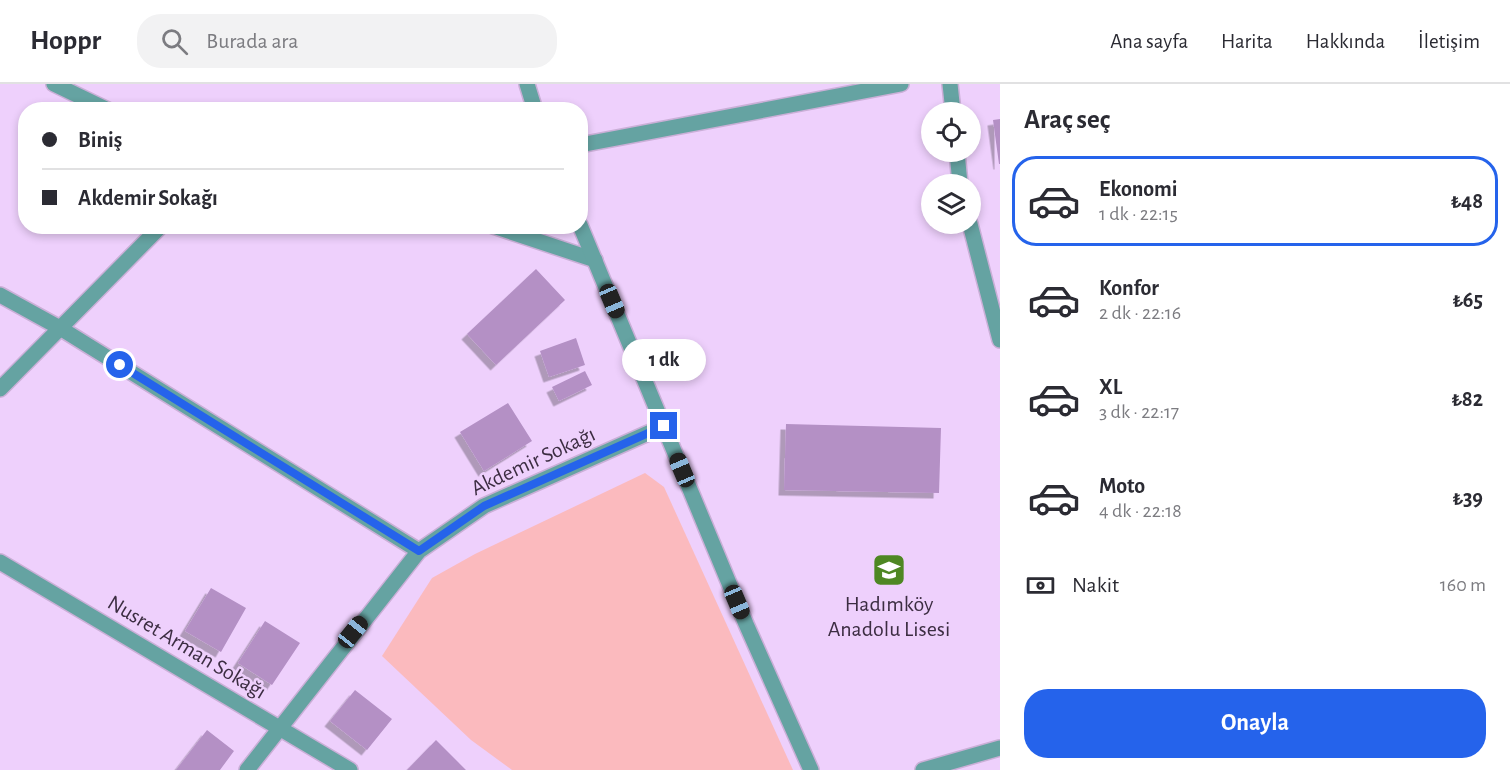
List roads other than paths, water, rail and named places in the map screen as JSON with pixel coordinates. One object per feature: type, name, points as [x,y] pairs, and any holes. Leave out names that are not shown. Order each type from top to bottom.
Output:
[{"type":"street","points":[[54,84],[91,102]]},
{"type":"street","points":[[527,84],[533,102]]},
{"type":"street","points":[[588,143],[901,84]]},
{"type":"street","points":[[950,84],[952,102]]},
{"type":"street","points":[[0,389],[153,234]]},
{"type":"street","points":[[518,234],[595,260]]},
{"type":"street","points":[[584,234],[746,624],[812,770]]},
{"type":"street","points":[[972,234],[1000,340]]},
{"type":"street","points":[[0,295],[60,328],[419,551]]},
{"type":"street","name":"Akdemir Sokağı","points":[[247,770],[419,551],[484,506],[664,426]]},
{"type":"street","name":"Nusret Arman Sokağı","points":[[0,562],[350,770]]},
{"type":"street","points":[[923,770],[1000,748]]},
{"type":"place","name":"Hadımköy Anadolu Lisesi","points":[[889,570]]}]
